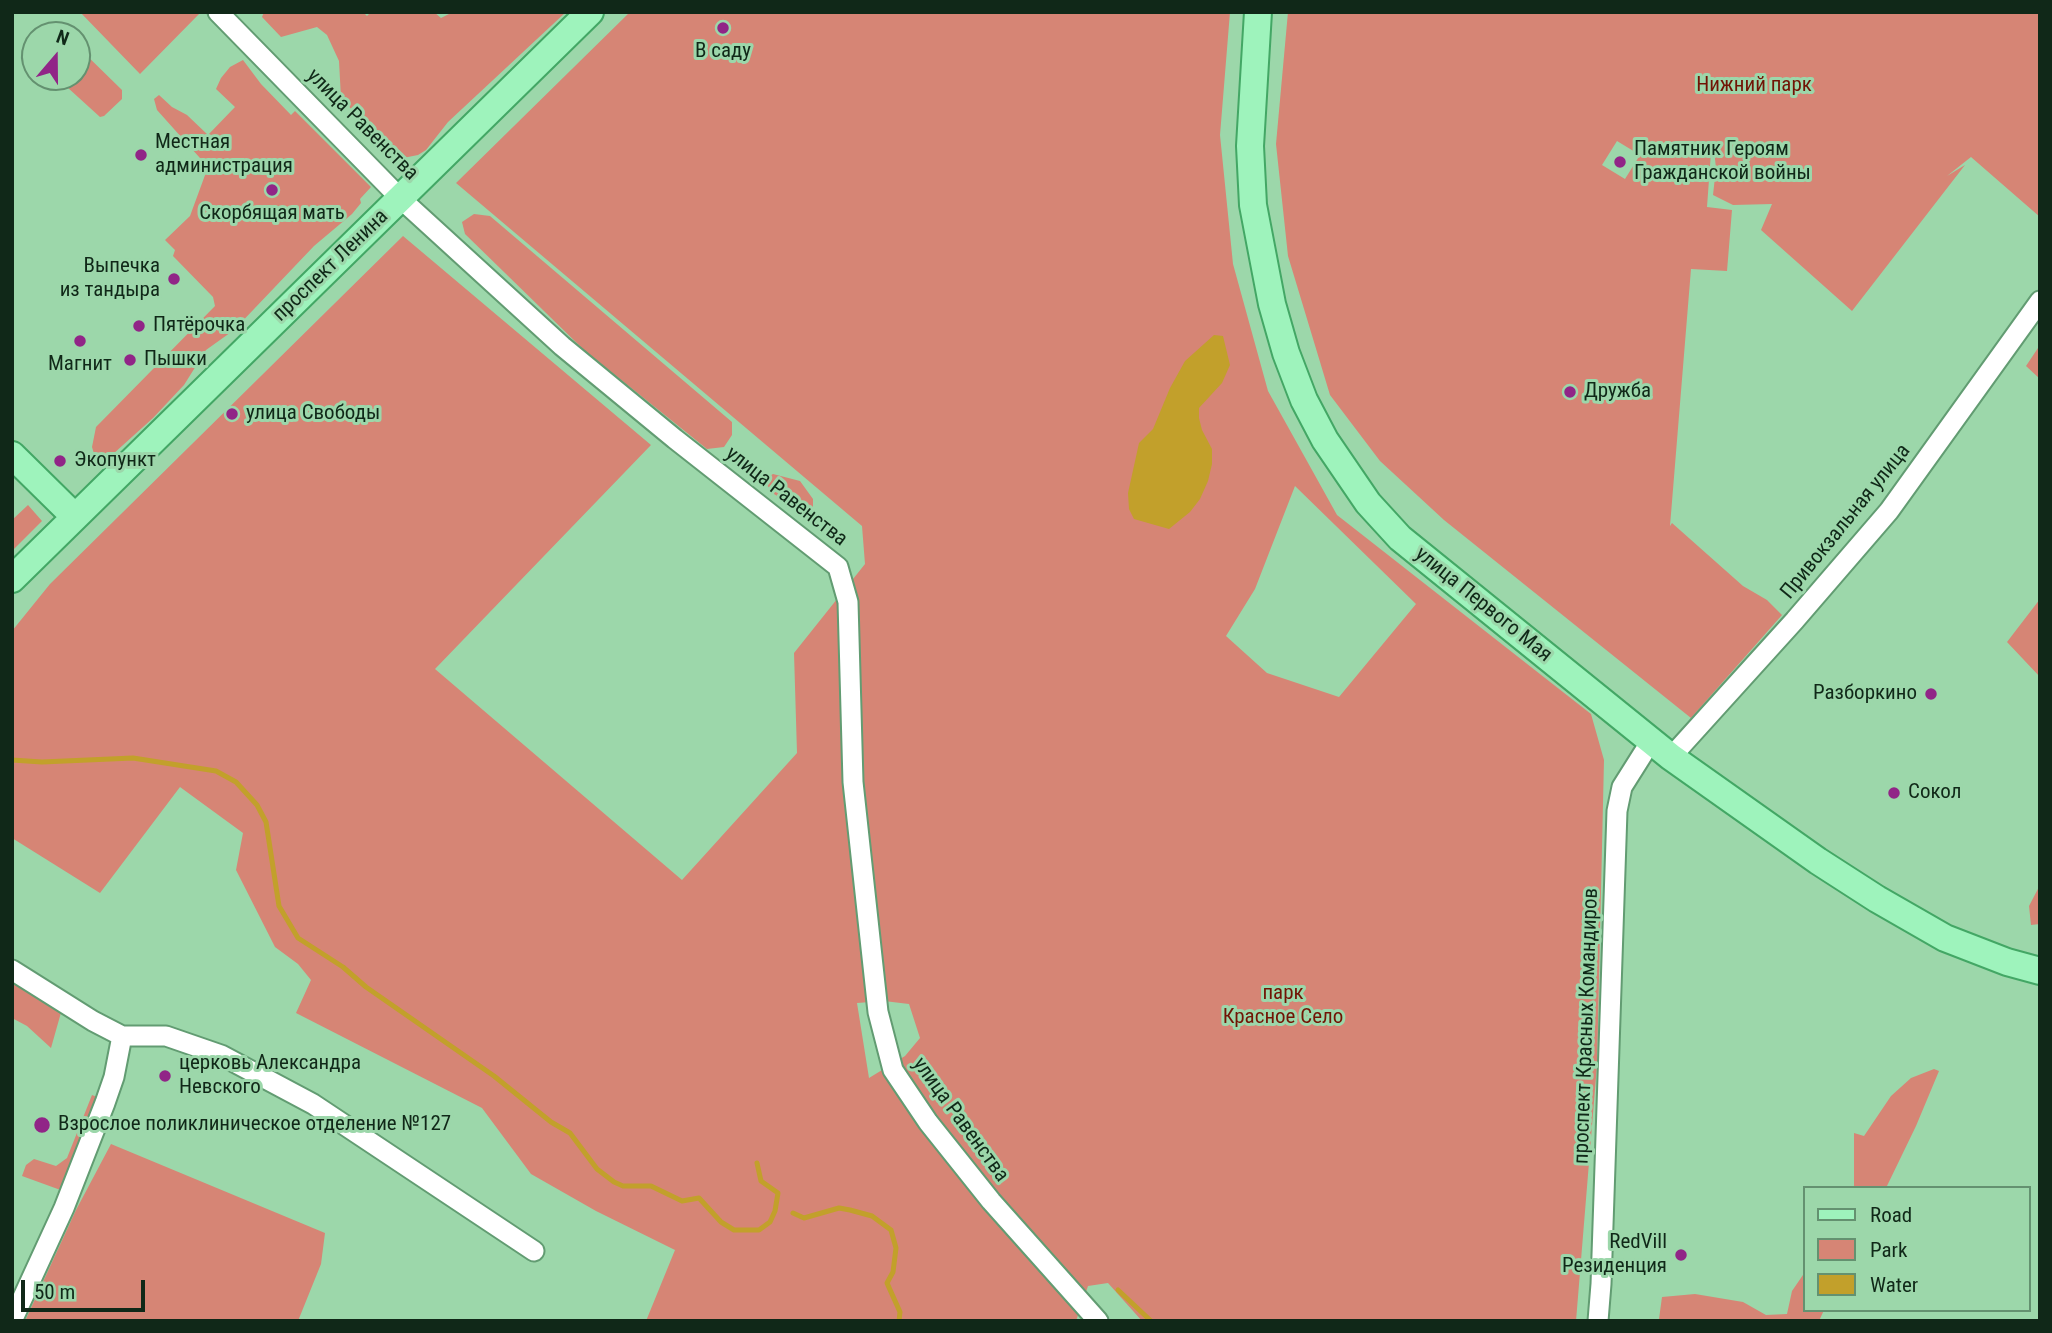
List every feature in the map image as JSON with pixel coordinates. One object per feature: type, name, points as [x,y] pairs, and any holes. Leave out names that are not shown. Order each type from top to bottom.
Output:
[{"type":"main road","name":"проспект Ленина","points":[[12,579],[590,12]]},
{"type":"main road","name":"улица Первого Мая","points":[[1258,12],[1250,146],[1252,205],[1272,304],[1286,353],[1304,400],[1325,440],[1368,503],[1400,538],[1661,749],[1818,861],[1945,937],[2040,971]]},
{"type":"main road","points":[[12,455],[75,517]]},
{"type":"street","name":"улица Равенства","points":[[218,12],[401,199],[562,346],[838,567],[848,602],[853,782],[876,998],[892,1070],[928,1122],[991,1200],[1098,1321]]},
{"type":"street","name":"Привокзальная улица","points":[[1661,749],[1795,620],[1889,511],[2040,301]]},
{"type":"street","name":"проспект Красных Командиров","points":[[1598,1321],[1617,811],[1622,787],[1661,749]]},
{"type":"street","points":[[12,970],[122,1036],[166,1036],[221,1055],[313,1104],[534,1251]]},
{"type":"street","points":[[12,1321],[64,1208],[105,1103],[114,1077],[122,1036]]},
{"type":"green space","points":[[80,12],[201,12],[140,74]]},
{"type":"green space","points":[[264,12],[363,12],[367,16],[371,12],[434,12],[441,18],[453,12],[566,12],[448,122],[426,150],[403,158],[392,153],[341,98],[339,61],[327,35],[317,27],[281,37],[262,17]]},
{"type":"green space","name":"парк Красное Село","points":[[630,12],[1230,12],[1220,135],[1233,264],[1268,391],[1337,515],[1591,714],[1604,760],[1597,1065],[1576,1321],[1142,1321],[1108,1283],[1088,1286],[1076,1321],[646,1321],[675,1250],[596,1211],[531,1174],[482,1108],[296,1013],[311,980],[298,964],[275,947],[236,870],[243,833],[180,787],[100,893],[12,838],[12,631],[50,584],[403,236],[651,445],[435,669],[682,880],[797,753],[794,653],[865,564],[862,526],[456,183]],"holes":[[[1295,486],[1416,604],[1339,697],[1267,673],[1226,636],[1255,589]],[[884,1001],[909,1004],[920,1038],[905,1056],[869,1078],[857,1003]]]},
{"type":"green space","name":"Нижний парк","points":[[1288,12],[2040,12],[2040,217],[1971,157],[1947,176],[1965,165],[1852,311],[1761,230],[1772,204],[1733,205],[1713,195],[1716,168],[1714,150],[1711,152],[1707,207],[1732,210],[1727,271],[1691,269],[1670,526],[1672,523],[1743,586],[1767,600],[1782,615],[1691,718],[1444,520],[1380,461],[1330,395],[1288,256],[1276,144]],"holes":[[[1617,141],[1640,155],[1625,179],[1602,165]]]},
{"type":"green space","points":[[91,60],[122,90],[122,99],[100,117],[71,91],[91,91]]},
{"type":"green space","points":[[243,60],[261,84],[291,115],[295,111],[371,187],[352,214],[314,246],[234,330],[206,350],[184,385],[153,418],[102,464],[95,457],[92,447],[96,427],[215,306],[213,297],[173,256],[175,250],[165,240],[190,216],[208,167],[157,110],[154,99],[159,95],[172,107],[187,115],[208,135],[235,107],[216,89],[230,67]]},
{"type":"green space","points":[[474,214],[490,216],[732,422],[732,435],[724,447],[707,449],[584,350],[465,234],[462,222]]},
{"type":"green space","points":[[2040,345],[2040,379],[2026,366]]},
{"type":"green space","points":[[773,474],[800,481],[813,499],[813,512],[801,511],[774,494],[763,480]]},
{"type":"green space","points":[[28,505],[42,521],[12,551],[12,520]]},
{"type":"green space","points":[[2040,599],[2040,677],[2007,642]]},
{"type":"green space","points":[[2040,885],[2040,924],[2031,925],[2029,906]]},
{"type":"green space","points":[[12,975],[62,1009],[51,1048],[27,1026],[12,1018]]},
{"type":"green space","points":[[1934,1069],[1939,1071],[1887,1186],[1854,1186],[1854,1133],[1864,1136],[1891,1096],[1911,1078]]},
{"type":"green space","points":[[92,1095],[102,1099],[66,1192],[22,1176],[26,1165],[34,1159],[56,1166],[67,1158]]},
{"type":"green space","points":[[111,1144],[325,1233],[321,1264],[298,1321],[25,1321],[76,1210]]},
{"type":"green space","points":[[1804,1273],[1804,1312],[1823,1312],[1819,1321],[1630,1321],[1659,1319],[1662,1297],[1695,1294],[1743,1302],[1766,1315],[1787,1314],[1792,1291]]},
{"type":"water","points":[[1214,335],[1223,336],[1230,365],[1222,383],[1199,408],[1202,430],[1212,449],[1208,481],[1200,499],[1190,512],[1169,529],[1134,519],[1129,509],[1128,493],[1139,443],[1153,429],[1185,361]]},
{"type":"waterway","points":[[12,760],[42,762],[133,758],[216,771],[236,782],[257,805],[266,822],[279,906],[298,938],[343,967],[366,987],[494,1076],[551,1122],[570,1133],[597,1169],[614,1182],[623,1186],[651,1186],[682,1201],[699,1198],[721,1222],[734,1230],[759,1230],[770,1222],[778,1193],[761,1181],[757,1163]]},
{"type":"waterway","points":[[793,1213],[804,1218],[839,1208],[872,1216],[891,1230],[896,1248],[893,1272],[887,1283],[900,1312],[899,1321]]},
{"type":"waterway","points":[[1118,1290],[1151,1321]]},
{"type":"place","name":"В саду","points":[[723,28]]},
{"type":"place","name":"Местная администрация","points":[[141,155]]},
{"type":"place","name":"Памятник Героям Гражданской войны","points":[[1620,162]]},
{"type":"place","name":"Скорбящая мать","points":[[272,190]]},
{"type":"place","name":"Выпечка из тандыра","points":[[174,279]]},
{"type":"place","name":"Пятёрочка","points":[[139,326]]},
{"type":"place","name":"Магнит","points":[[80,341]]},
{"type":"place","name":"Пышки","points":[[130,360]]},
{"type":"place","name":"Дружба","points":[[1570,392]]},
{"type":"place","name":"улица Свободы","points":[[232,414]]},
{"type":"place","name":"Экопункт","points":[[60,461]]},
{"type":"place","name":"Разборкино","points":[[1931,694]]},
{"type":"place","name":"Сокол","points":[[1894,793]]},
{"type":"place","name":"церковь Александра Невского","points":[[165,1076]]},
{"type":"place","name":"Взрослое поликлиническое отделение №127","points":[[42,1125]]},
{"type":"place","name":"RedVill Резиденция","points":[[1681,1255]]}]
